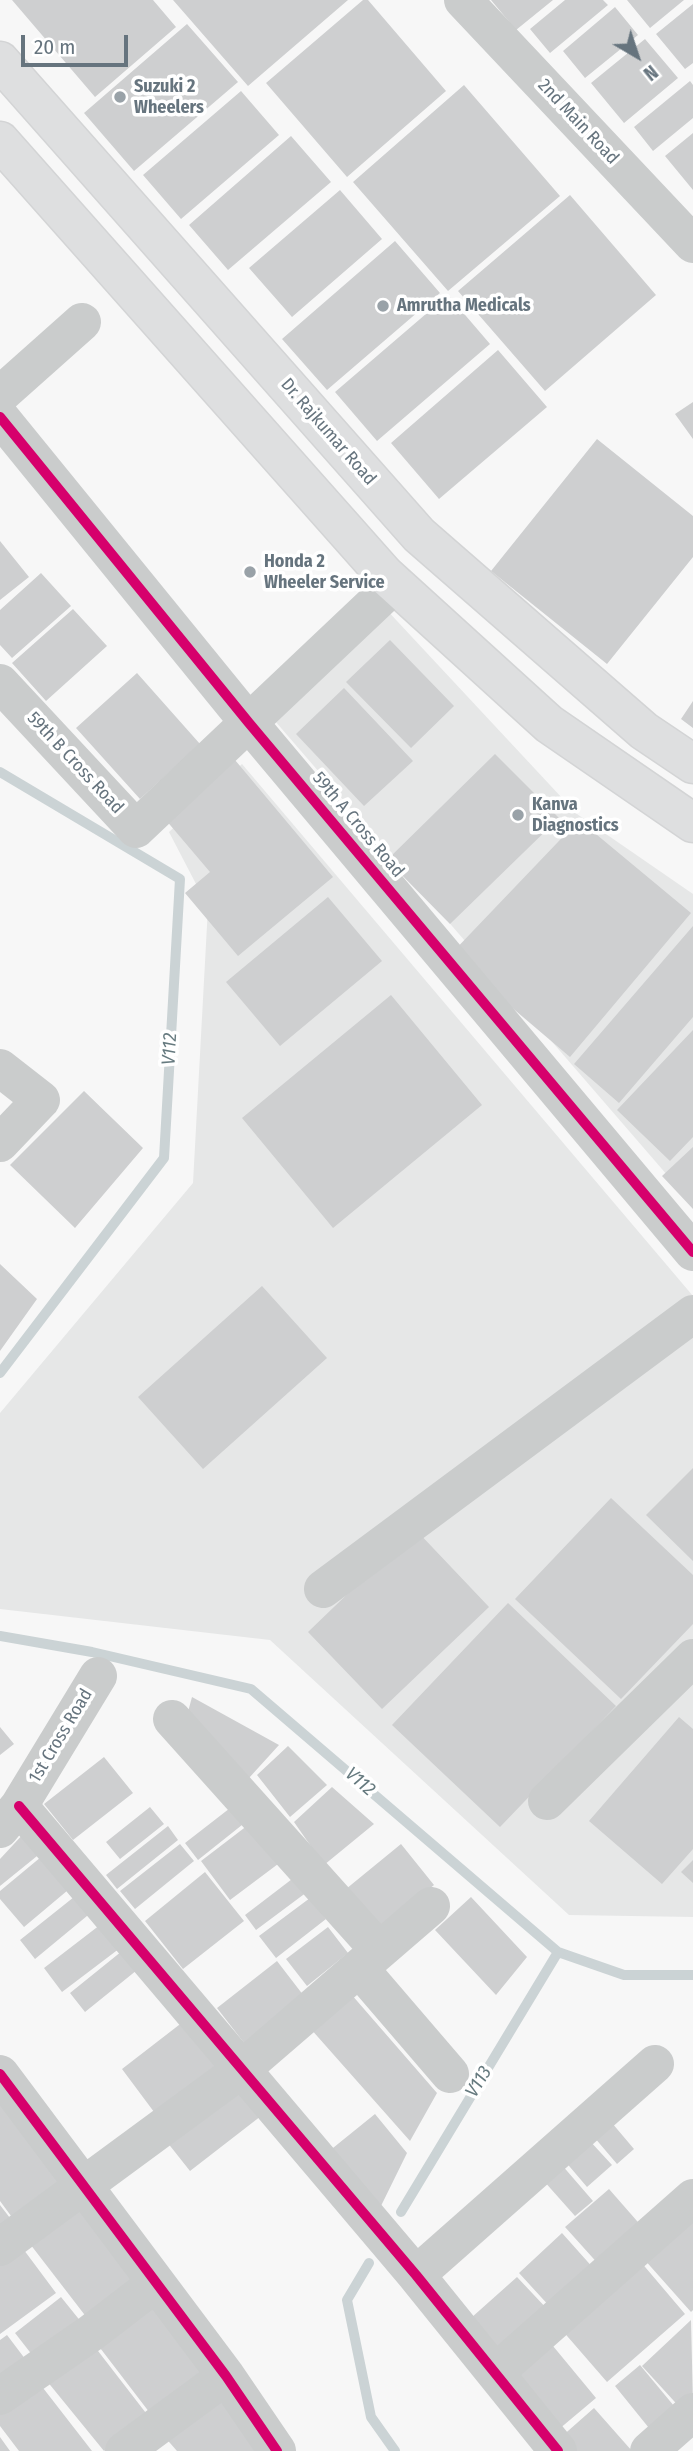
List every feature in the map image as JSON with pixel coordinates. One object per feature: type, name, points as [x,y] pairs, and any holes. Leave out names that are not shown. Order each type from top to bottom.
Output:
[{"type":"main road","name":"Dr. Rajkumar Road","points":[[0,61],[419,535],[644,731],[693,764]]},
{"type":"main road","points":[[0,141],[394,583],[550,724],[693,823]]},
{"type":"street","name":"2nd Main Road","points":[[463,0],[693,244]]},
{"type":"street","points":[[0,395],[82,321]]},
{"type":"street","name":"59th A Cross Road","points":[[0,417],[249,723],[693,1252]]},
{"type":"street","name":"59th B Cross Road","points":[[0,683],[136,829],[394,583]]},
{"type":"street","points":[[0,1068],[41,1100],[0,1143]]},
{"type":"street","points":[[323,1589],[693,1314]]},
{"type":"street","points":[[547,1801],[693,1658]]},
{"type":"street","name":"1st Cross Road","points":[[9,1817],[98,1676]]},
{"type":"street","points":[[172,1719],[369,1959],[450,2074]]},
{"type":"street","points":[[9,1817],[242,2068],[416,2275],[558,2451]]},
{"type":"street","points":[[0,2247],[242,2068],[431,1906]]},
{"type":"street","points":[[416,2275],[654,2064]]},
{"type":"street","points":[[2,2083],[226,2376],[278,2451]]},
{"type":"street","points":[[496,2372],[693,2198]]},
{"type":"street","points":[[0,2396],[92,2333],[156,2283]]},
{"type":"street","points":[[124,2451],[226,2376]]},
{"type":"street","points":[[649,2451],[693,2412]]},
{"type":"shaded area","points":[[384,607],[577,814],[693,894],[693,1205],[275,721]]},
{"type":"shaded area","points":[[242,764],[693,1296],[693,1917],[569,1915],[270,1640],[0,1609],[0,1413],[193,1183],[208,907],[169,832]]},
{"type":"building","points":[[12,0],[153,0],[176,27],[95,97]]},
{"type":"building","points":[[173,0],[348,0],[248,86]]},
{"type":"building","points":[[363,0],[368,0],[446,91],[347,177],[266,83]]},
{"type":"building","points":[[491,0],[553,0],[516,30]]},
{"type":"building","points":[[565,0],[603,0],[608,5],[550,53],[530,29]]},
{"type":"building","points":[[627,0],[684,0],[650,28]]},
{"type":"building","points":[[693,4],[693,63],[685,69],[656,34]]},
{"type":"building","points":[[615,7],[638,35],[585,78],[563,51]]},
{"type":"building","points":[[187,24],[238,82],[134,171],[84,113]]},
{"type":"building","points":[[645,39],[678,78],[624,123],[591,83]]},
{"type":"building","points":[[690,81],[693,85],[693,118],[653,151],[634,127]]},
{"type":"building","points":[[464,85],[560,196],[448,291],[353,182]]},
{"type":"building","points":[[241,91],[279,135],[181,219],[143,175]]},
{"type":"building","points":[[693,133],[693,190],[665,156]]},
{"type":"building","points":[[291,136],[331,182],[228,270],[189,225]]},
{"type":"building","points":[[340,190],[382,239],[292,317],[249,268]]},
{"type":"building","points":[[570,195],[656,295],[545,391],[458,291]]},
{"type":"building","points":[[395,241],[440,293],[327,390],[282,339]]},
{"type":"building","points":[[448,295],[490,344],[377,441],[335,392]]},
{"type":"building","points":[[498,350],[547,407],[439,499],[391,443]]},
{"type":"building","points":[[693,402],[693,439],[675,414]]},
{"type":"building","points":[[597,439],[693,516],[693,557],[607,664],[491,571]]},
{"type":"building","points":[[0,541],[29,577],[0,600]]},
{"type":"building","points":[[41,573],[71,606],[12,658],[0,645],[0,610]]},
{"type":"building","points":[[73,609],[107,646],[46,701],[12,663]]},
{"type":"building","points":[[390,640],[454,706],[411,748],[346,682]]},
{"type":"building","points":[[137,673],[200,744],[140,799],[76,728]]},
{"type":"building","points":[[344,688],[413,761],[364,806],[296,734]]},
{"type":"building","points":[[693,701],[693,728],[681,719]]},
{"type":"building","points":[[495,754],[559,818],[450,924],[387,860]]},
{"type":"building","points":[[235,760],[333,877],[238,956],[185,893],[210,872],[165,819]]},
{"type":"building","points":[[579,820],[691,913],[570,1057],[450,955]]},
{"type":"building","points":[[328,897],[382,961],[280,1046],[226,982]]},
{"type":"building","points":[[693,926],[693,1017],[619,1103],[574,1064]]},
{"type":"building","points":[[391,995],[482,1105],[333,1228],[242,1118]]},
{"type":"building","points":[[693,1030],[693,1137],[670,1161],[617,1110]]},
{"type":"building","points":[[84,1091],[143,1148],[75,1228],[10,1165]]},
{"type":"building","points":[[693,1147],[693,1209],[662,1176]]},
{"type":"building","points":[[0,1264],[37,1299],[0,1351]]},
{"type":"building","points":[[262,1286],[327,1358],[203,1469],[138,1397]]},
{"type":"building","points":[[693,1468],[693,1561],[646,1515]]},
{"type":"building","points":[[611,1498],[693,1575],[693,1624],[621,1699],[515,1599]]},
{"type":"building","points":[[415,1529],[489,1607],[382,1709],[308,1632]]},
{"type":"building","points":[[508,1603],[616,1706],[500,1827],[392,1725]]},
{"type":"building","points":[[192,1697],[279,1745],[249,1778],[185,1723]]},
{"type":"building","points":[[679,1717],[693,1729],[693,1849],[662,1884],[589,1821]]},
{"type":"building","points":[[0,1727],[14,1744],[0,1755]]},
{"type":"building","points":[[288,1746],[327,1785],[290,1817],[257,1775]]},
{"type":"building","points":[[104,1757],[133,1793],[73,1840],[44,1804]]},
{"type":"building","points":[[332,1787],[374,1824],[324,1865],[294,1822]]},
{"type":"building","points":[[234,1805],[247,1821],[198,1860],[185,1843]]},
{"type":"building","points":[[150,1807],[164,1824],[120,1859],[106,1842]]},
{"type":"building","points":[[252,1822],[282,1861],[230,1900],[201,1861]]},
{"type":"building","points":[[168,1826],[178,1840],[117,1889],[106,1875]]},
{"type":"building","points":[[26,1831],[42,1852],[0,1886],[0,1859]]},
{"type":"building","points":[[180,1844],[194,1861],[135,1909],[120,1891]]},
{"type":"building","points":[[401,1844],[434,1885],[379,1930],[346,1889]]},
{"type":"building","points":[[47,1852],[74,1885],[24,1927],[0,1899],[0,1891]]},
{"type":"building","points":[[693,1860],[693,1883],[681,1872]]},
{"type":"building","points":[[205,1872],[244,1921],[183,1969],[145,1921]]},
{"type":"building","points":[[296,1876],[307,1892],[256,1930],[245,1915]]},
{"type":"building","points":[[79,1893],[93,1911],[35,1959],[20,1940]]},
{"type":"building","points":[[471,1897],[527,1957],[496,1995],[435,1930]]},
{"type":"building","points":[[310,1898],[326,1919],[276,1958],[259,1936]]},
{"type":"building","points":[[109,1918],[128,1942],[62,1992],[44,1968]]},
{"type":"building","points":[[328,1927],[348,1953],[307,1986],[286,1959]]},
{"type":"building","points":[[127,1947],[142,1966],[85,2012],[70,1993]]},
{"type":"building","points":[[277,1961],[307,2000],[248,2048],[217,2008]]},
{"type":"building","points":[[351,1994],[437,2093],[410,2141],[310,2028]]},
{"type":"building","points":[[188,2018],[224,2065],[157,2116],[122,2069]]},
{"type":"building","points":[[239,2087],[261,2116],[190,2171],[167,2142]]},
{"type":"building","points":[[0,2094],[69,2185],[17,2224],[0,2201]]},
{"type":"building","points":[[375,2114],[407,2153],[379,2210],[328,2152]]},
{"type":"building","points":[[612,2123],[634,2149],[617,2164],[594,2137]]},
{"type":"building","points":[[589,2140],[612,2165],[587,2187],[564,2160]]},
{"type":"building","points":[[561,2164],[593,2201],[575,2216],[543,2180]]},
{"type":"building","points":[[609,2189],[644,2229],[601,2267],[565,2227]]},
{"type":"building","points":[[80,2199],[147,2286],[94,2327],[27,2240]]},
{"type":"building","points":[[0,2205],[10,2218],[0,2225]]},
{"type":"building","points":[[693,2214],[693,2310],[691,2312],[643,2258]]},
{"type":"building","points":[[562,2233],[595,2270],[552,2309],[519,2273]]},
{"type":"building","points":[[21,2246],[56,2293],[0,2334],[0,2262]]},
{"type":"building","points":[[640,2261],[685,2314],[607,2382],[561,2329]]},
{"type":"building","points":[[517,2277],[549,2311],[502,2353],[471,2318]]},
{"type":"building","points":[[61,2297],[86,2328],[40,2365],[15,2333]]},
{"type":"building","points":[[147,2299],[209,2380],[156,2421],[94,2340]]},
{"type":"building","points":[[691,2320],[693,2404],[684,2412],[642,2366]]},
{"type":"building","points":[[7,2335],[32,2368],[0,2391],[0,2340]]},
{"type":"building","points":[[88,2338],[149,2417],[104,2451],[42,2375]]},
{"type":"building","points":[[553,2346],[596,2398],[552,2435],[509,2383]]},
{"type":"building","points":[[640,2365],[679,2412],[653,2433],[615,2386]]},
{"type":"building","points":[[33,2375],[92,2451],[19,2451],[0,2426],[0,2401]]},
{"type":"building","points":[[216,2392],[264,2451],[177,2451],[163,2435]]},
{"type":"building","points":[[594,2408],[632,2451],[571,2451],[560,2438]]},
{"type":"building","points":[[0,2437],[10,2451],[0,2451]]},
{"type":"waterway","name":"V112","points":[[0,772],[180,879],[164,1158],[0,1373]]},
{"type":"waterway","name":"V112","points":[[0,1636],[92,1652],[251,1689],[558,1952],[624,1975],[693,1975]]},
{"type":"waterway","name":"V113","points":[[401,2212],[558,1952]]},
{"type":"waterway","name":"V113","points":[[369,2263],[347,2300],[371,2417],[395,2451]]},
{"type":"cycle path","points":[[0,417],[249,723],[693,1252]]},
{"type":"cycle path","points":[[19,1806],[416,2275],[558,2451]]},
{"type":"cycle path","points":[[0,2074],[226,2376],[277,2451]]},
{"type":"place","name":"Suzuki 2 Wheelers","points":[[120,97]]},
{"type":"place","name":"Amrutha Medicals","points":[[383,306]]},
{"type":"place","name":"Honda 2 Wheeler Service","points":[[250,572]]},
{"type":"place","name":"Kanva Diagnostics","points":[[518,815]]}]
